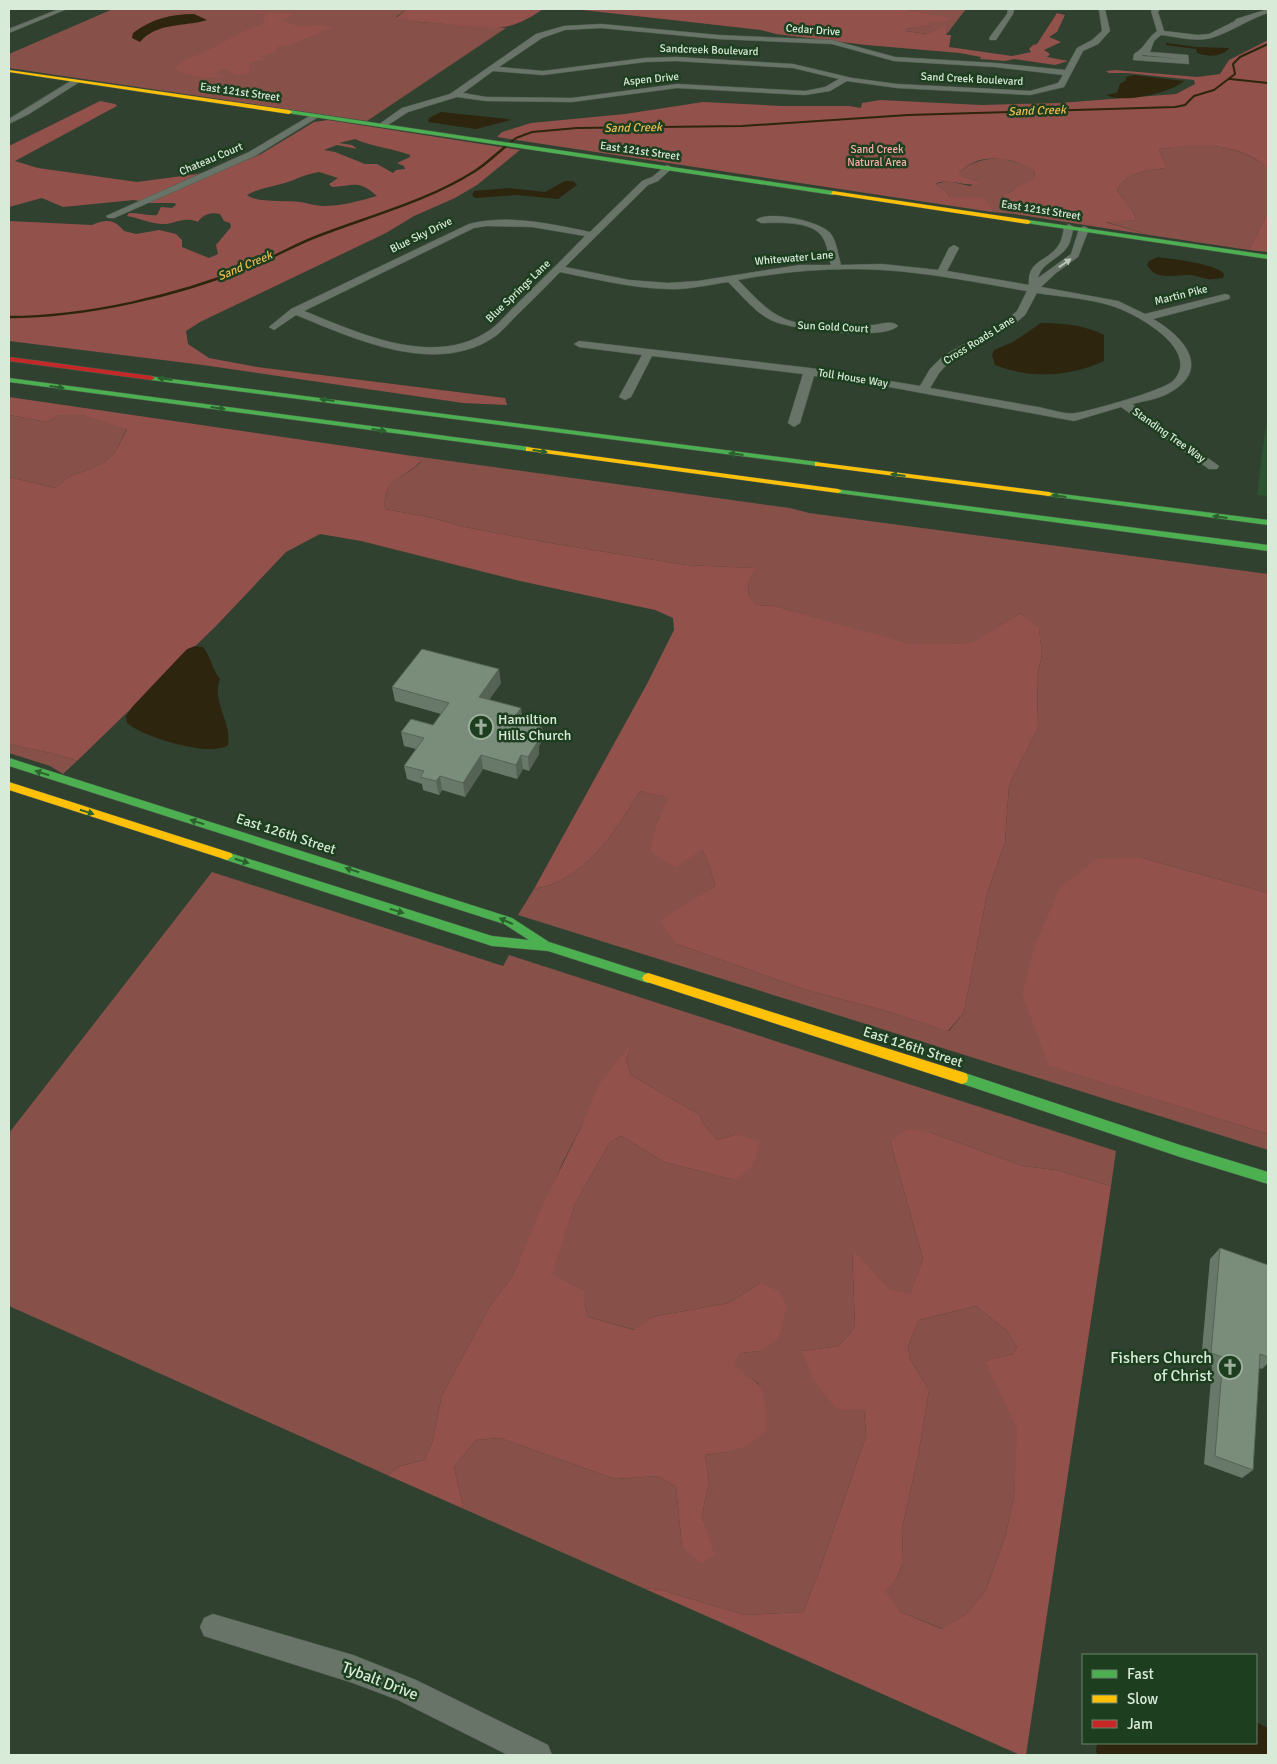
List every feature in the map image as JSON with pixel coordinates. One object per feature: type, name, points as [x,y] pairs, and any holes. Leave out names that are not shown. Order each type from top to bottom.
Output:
[{"type":"main road","name":"East 121st Street","points":[[9,71],[1268,257]]},
{"type":"main road","points":[[9,359],[1268,523]]},
{"type":"main road","points":[[9,380],[1268,548]]},
{"type":"main road","name":"East 126th Street","points":[[9,762],[508,920],[548,946]]},
{"type":"main road","name":"East 126th Street","points":[[9,786],[492,941],[548,946],[1268,1178]]},
{"type":"street","points":[[10,31],[64,9]]},
{"type":"street","points":[[993,38],[1010,14],[1011,9]]},
{"type":"street","name":"Sand Creek Boulevard","points":[[847,78],[897,86],[1022,93],[1056,87],[1064,82],[1080,50],[1095,42],[1106,31],[1102,9]]},
{"type":"street","points":[[1157,9],[1154,11],[1160,33]]},
{"type":"street","points":[[1185,57],[1142,53],[1147,50],[1148,43],[1153,37],[1160,33],[1210,36],[1264,10]]},
{"type":"street","points":[[1209,26],[1248,18]]},
{"type":"street","points":[[574,19],[579,20],[582,26]]},
{"type":"street","name":"Cedar Drive","points":[[388,126],[417,111],[419,107],[456,94],[539,36],[563,24],[718,37],[832,42],[894,59],[995,65],[1069,73]]},
{"type":"street","points":[[1200,28],[1195,32],[1203,37]]},
{"type":"street","name":"Sandcreek Boulevard","points":[[492,69],[544,73],[644,60],[676,59],[793,66],[847,78]]},
{"type":"street","name":"Aspen Drive","points":[[456,94],[486,99],[532,102],[572,100],[677,86],[805,93],[824,90],[847,78]]},
{"type":"street","points":[[9,122],[31,111],[51,96],[64,93],[81,81]]},
{"type":"street","name":"Chateau Court","points":[[112,216],[252,154],[316,116]]},
{"type":"street","name":"Blue Springs Lane","points":[[294,311],[385,345],[426,350],[461,347],[482,340],[494,332],[645,183],[655,179],[662,167]]},
{"type":"street","points":[[761,220],[800,223],[822,230],[828,237],[836,266]]},
{"type":"street","name":"Blue Sky Drive","points":[[274,327],[294,311],[472,226],[498,222],[519,223],[593,235]]},
{"type":"street","name":"Cross Roads Lane","points":[[1034,288],[1033,276],[1039,266],[1064,245],[1069,227]]},
{"type":"street","name":"Cross Roads Lane","points":[[923,390],[934,371],[947,358],[1015,318],[1027,304],[1034,288],[1052,271],[1075,255],[1084,229]]},
{"type":"street","points":[[941,274],[954,248]]},
{"type":"street","name":"Whitewater Lane","points":[[558,269],[629,283],[658,286],[688,285],[782,270],[836,266],[890,268],[1034,288],[1114,303],[1143,318]]},
{"type":"street","name":"Sun Gold Court","points":[[730,278],[772,317],[785,323],[862,330],[893,326]]},
{"type":"street","name":"Martin Pike","points":[[1143,318],[1225,297]]},
{"type":"street","name":"Toll House Way","points":[[579,344],[810,371],[1074,417],[1124,404],[1171,388],[1182,378],[1186,367],[1184,351],[1176,340],[1143,318]]},
{"type":"street","points":[[625,397],[648,353]]},
{"type":"street","points":[[794,423],[810,371]]},
{"type":"street","name":"Standing Tree Way","points":[[1124,404],[1213,466]]},
{"type":"street","name":"Tybalt Drive","points":[[213,1627],[353,1670],[406,1690],[534,1754]]},
{"type":"shaded area","points":[[113,9],[407,9],[396,17],[419,22],[506,28],[367,121],[9,68],[9,54]]},
{"type":"shaded area","points":[[903,9],[966,9],[946,35],[947,27],[928,34],[905,31],[906,29],[931,25],[924,21],[928,14]]},
{"type":"shaded area","points":[[194,14],[207,20],[163,28],[154,31],[140,42],[132,38],[133,33],[154,21],[170,16]]},
{"type":"shaded area","points":[[1196,47],[1229,48],[1221,54],[1209,56],[1197,53]]},
{"type":"shaded area","points":[[1134,75],[1184,81],[1168,90],[1146,96],[1123,98],[1106,95],[1117,93],[1120,84],[1126,80],[1126,77]]},
{"type":"shaded area","points":[[441,112],[511,120],[476,129],[428,122],[429,118]]},
{"type":"shaded area","points":[[1192,144],[1212,146],[1242,153],[1268,168],[1268,212],[1249,250],[1149,235],[1103,221],[1136,220],[1131,208],[1117,190],[1121,184],[1132,175],[1165,168],[1165,163],[1159,149]]},
{"type":"shaded area","points":[[1000,158],[1025,165],[1035,171],[1034,178],[1021,187],[1009,192],[1005,203],[1015,214],[992,212],[993,210],[970,197],[950,197],[935,184],[948,181],[970,186],[977,181],[959,176],[963,169],[978,161]]},
{"type":"shaded area","points":[[565,181],[573,181],[577,185],[558,199],[517,195],[475,198],[472,195],[474,191],[509,188],[545,192]]},
{"type":"shaded area","points":[[1158,257],[1194,262],[1213,267],[1224,274],[1223,278],[1209,279],[1191,275],[1167,276],[1156,274],[1147,265],[1149,261]]},
{"type":"shaded area","points":[[1041,323],[1073,325],[1104,335],[1104,361],[1078,370],[1050,374],[1022,373],[995,365],[992,355],[994,350],[1013,342]]},
{"type":"shaded area","points":[[1268,408],[1268,496],[1257,495]]},
{"type":"shaded area","points":[[9,415],[47,422],[59,415],[81,415],[127,428],[116,451],[106,461],[70,476],[55,488],[9,477]]},
{"type":"shaded area","points":[[406,455],[790,508],[809,513],[1268,574],[1268,893],[1142,858],[1050,1066],[1268,1134],[1268,1150],[518,915],[534,889],[552,884],[569,876],[597,852],[609,838],[640,791],[669,798],[657,822],[702,850],[715,886],[689,904],[677,944],[803,989],[890,1012],[949,1031],[964,1012],[987,894],[1005,842],[1009,785],[1038,728],[1037,677],[1042,654],[1039,629],[1020,613],[973,643],[910,645],[775,606],[757,605],[748,597],[749,581],[754,568],[686,565],[464,527],[433,518],[385,509],[385,499],[390,485],[421,462]]},
{"type":"shaded area","points":[[195,646],[203,647],[220,679],[218,695],[227,728],[228,745],[219,748],[207,749],[162,740],[127,723],[126,716],[133,706],[187,649]]},
{"type":"shaded area","points":[[9,744],[52,753],[77,761],[63,774],[50,766],[9,753]]},
{"type":"shaded area","points":[[212,872],[503,966],[509,955],[1116,1151],[1111,1186],[1056,1170],[1023,1166],[929,1132],[890,1141],[923,1259],[910,1295],[890,1289],[852,1250],[855,1327],[839,1346],[802,1351],[864,1410],[866,1436],[819,1572],[803,1612],[745,1615],[661,1590],[643,1588],[464,1509],[454,1467],[476,1440],[500,1438],[615,1479],[658,1476],[676,1487],[682,1547],[714,1554],[702,1516],[709,1481],[705,1455],[726,1452],[759,1384],[740,1371],[733,1363],[741,1353],[760,1351],[760,1283],[729,1303],[651,1317],[635,1330],[588,1317],[584,1302],[584,1290],[551,1274],[575,1204],[610,1142],[621,1136],[664,1162],[734,1180],[738,1134],[717,1140],[703,1123],[700,1115],[631,1075],[626,1059],[631,1045],[581,1127],[563,1162],[512,1277],[491,1304],[442,1395],[432,1443],[424,1460],[400,1466],[387,1475],[9,1306],[9,1133]]},
{"type":"shaded area","points":[[976,1306],[1007,1331],[1017,1347],[1013,1354],[986,1361],[1018,1429],[1014,1496],[1006,1534],[986,1590],[966,1614],[943,1629],[901,1612],[884,1591],[893,1585],[903,1563],[902,1529],[918,1456],[929,1390],[910,1359],[908,1346],[919,1320]]},
{"type":"shaded area","points":[[1257,1722],[1268,1728],[1268,1755],[1099,1755],[1096,1752],[1097,1744],[1257,1744]]},
{"type":"green space","points":[[407,9],[543,9],[521,22],[496,28],[419,22],[396,18]]},
{"type":"green space","points":[[574,9],[903,9],[951,18],[945,22],[926,21],[932,25],[906,29],[905,31],[928,34],[943,26],[947,27],[946,35],[951,35],[949,47],[1012,56],[1031,52],[1029,49],[1037,44],[1057,13],[1065,15],[1057,32],[1049,37],[1061,42],[1044,50],[1050,54],[1047,57],[1068,61],[1055,65],[1014,59],[1005,61],[980,59],[981,57],[960,53],[866,45],[776,34],[761,30]]},
{"type":"green space","points":[[253,12],[293,14],[283,21],[299,26],[323,25],[333,28],[318,32],[319,34],[296,43],[276,48],[277,52],[260,57],[265,59],[250,63],[249,70],[251,72],[246,74],[236,74],[224,69],[213,74],[225,75],[207,77],[184,74],[174,69],[184,60],[207,51],[266,21],[262,18],[267,14]]},
{"type":"green space","name":"Sand Creek Natural Area","points":[[1268,40],[1268,168],[1244,153],[1216,146],[1159,149],[1165,163],[1165,168],[1132,175],[1117,190],[1131,208],[1136,220],[1105,222],[1149,235],[1015,214],[1005,203],[1003,197],[1034,178],[1035,171],[1016,162],[996,158],[976,161],[959,173],[960,176],[977,181],[979,184],[973,185],[945,181],[935,184],[950,197],[984,197],[993,210],[992,212],[497,137],[502,132],[531,123],[625,114],[703,102],[782,106],[849,106],[861,108],[862,103],[880,100],[981,105],[1060,103],[1176,94],[1195,84],[1194,80],[1109,73],[1106,71],[1115,70],[1197,77],[1220,74],[1229,60]]},
{"type":"green space","points":[[100,101],[117,106],[15,161],[38,168],[137,182],[220,171],[261,154],[314,122],[328,120],[520,150],[477,185],[455,198],[414,216],[386,233],[200,322],[186,331],[188,344],[209,358],[257,367],[505,398],[507,405],[463,403],[203,365],[9,341],[9,221],[92,225],[110,221],[117,224],[124,231],[136,234],[159,230],[176,234],[182,240],[182,247],[209,258],[218,254],[216,245],[231,227],[230,223],[224,221],[220,214],[217,213],[205,215],[198,222],[186,220],[167,224],[127,216],[129,213],[157,215],[161,207],[172,208],[176,205],[175,203],[147,203],[134,200],[63,207],[42,198],[9,207],[9,146]],"holes":[[[355,139],[410,155],[410,157],[397,163],[404,166],[405,169],[396,170],[393,173],[377,164],[365,164],[335,152],[324,150],[337,145],[357,149],[352,145],[339,143]],[[319,172],[338,178],[329,184],[332,187],[360,185],[377,196],[344,204],[318,206],[300,202],[257,199],[247,195],[260,189]]]},
{"type":"green space","points":[[1268,212],[1268,252],[1249,250]]},
{"type":"green space","points":[[9,397],[406,455],[421,461],[390,485],[385,499],[385,509],[433,518],[464,527],[686,565],[755,568],[749,581],[748,596],[757,605],[775,606],[910,644],[972,643],[1020,613],[1039,628],[1042,654],[1037,677],[1038,728],[1009,785],[1005,842],[987,894],[964,1012],[948,1031],[890,1012],[803,989],[677,944],[660,921],[715,886],[702,850],[675,867],[650,851],[657,822],[668,798],[640,791],[609,838],[583,865],[569,876],[552,884],[534,889],[648,682],[674,630],[673,618],[655,610],[520,581],[361,541],[320,534],[286,552],[216,626],[77,761],[52,753],[9,744],[9,477],[55,488],[70,476],[106,461],[116,451],[127,429],[81,415],[59,415],[47,422],[9,415]]},
{"type":"green space","points":[[1142,858],[1268,893],[1268,1134],[1049,1066],[1022,994],[1035,945],[1060,888],[1097,859]]},
{"type":"green space","points":[[632,1043],[626,1059],[631,1075],[700,1115],[703,1123],[717,1140],[738,1134],[760,1142],[754,1161],[750,1169],[734,1180],[664,1162],[621,1136],[610,1142],[575,1204],[552,1274],[584,1290],[584,1302],[588,1317],[634,1330],[651,1317],[729,1303],[760,1283],[779,1291],[787,1306],[778,1339],[760,1351],[741,1353],[734,1363],[760,1387],[765,1404],[767,1429],[749,1445],[726,1452],[705,1455],[709,1481],[702,1516],[715,1555],[701,1563],[682,1547],[676,1487],[658,1476],[615,1479],[500,1438],[476,1440],[454,1467],[464,1509],[387,1475],[400,1466],[424,1460],[432,1443],[442,1395],[491,1304],[512,1277],[545,1200],[581,1127],[599,1084]]},
{"type":"green space","points":[[909,1129],[929,1132],[1023,1166],[1056,1170],[1111,1186],[1026,1755],[1020,1755],[643,1588],[661,1590],[745,1615],[803,1612],[819,1572],[866,1436],[864,1410],[836,1409],[812,1378],[802,1351],[839,1346],[855,1327],[852,1249],[890,1289],[910,1294],[923,1259],[890,1141]],"holes":[[[976,1306],[1007,1331],[1017,1347],[1013,1354],[985,1361],[1017,1429],[1014,1496],[1006,1534],[986,1590],[966,1614],[942,1629],[901,1612],[885,1591],[893,1585],[903,1563],[902,1529],[918,1456],[929,1390],[910,1359],[908,1346],[919,1320]]]},
{"type":"building","name":"Hamiltion Hills Church","points":[[422,649],[499,669],[479,697],[521,708],[514,718],[542,725],[533,739],[538,741],[528,757],[521,755],[516,765],[481,755],[463,783],[440,776],[436,781],[420,777],[424,771],[404,766],[424,738],[401,732],[411,719],[433,725],[449,703],[392,687]]},
{"type":"building","name":"Fishers Church of Christ","points":[[1220,1248],[1268,1265],[1268,1357],[1260,1354],[1253,1470],[1215,1456],[1223,1357],[1211,1353]]},
{"type":"waterway","points":[[1167,44],[1196,48]]},
{"type":"waterway","name":"Sand Creek","points":[[503,148],[516,138],[532,132],[577,128],[742,126],[908,115],[1175,107],[1185,105],[1194,96],[1214,90],[1235,74],[1233,64],[1240,57],[1268,44]]},
{"type":"waterway","points":[[1230,79],[1268,83]]},
{"type":"waterway","name":"Sand Creek","points":[[9,317],[39,316],[100,309],[162,296],[192,287],[258,263],[300,243],[438,191],[475,171],[505,147]]},
{"type":"traffic: fast","points":[[289,112],[833,193]]},
{"type":"traffic: fast","points":[[1028,222],[1268,257]]},
{"type":"traffic: fast","points":[[151,378],[818,464]]},
{"type":"traffic: fast","points":[[9,380],[529,449]]},
{"type":"traffic: fast","points":[[838,491],[1268,548]]},
{"type":"traffic: fast","points":[[1049,494],[1268,523]]},
{"type":"traffic: fast","points":[[9,762],[508,921],[544,943]]},
{"type":"traffic: fast","points":[[227,856],[492,941],[548,946],[648,978]]},
{"type":"traffic: fast","points":[[962,1078],[1180,1151],[1268,1178]]},
{"type":"traffic: slow","points":[[9,71],[289,112]]},
{"type":"traffic: slow","points":[[833,193],[1028,222]]},
{"type":"traffic: slow","points":[[529,449],[838,491]]},
{"type":"traffic: slow","points":[[818,464],[1049,494]]},
{"type":"traffic: slow","points":[[9,786],[227,856]]},
{"type":"traffic: slow","points":[[648,978],[962,1078]]},
{"type":"traffic: jam","points":[[9,359],[151,378]]},
{"type":"place","name":"Hamiltion Hills Church","points":[[481,727]]},
{"type":"place","name":"Fishers Church of Christ","points":[[1230,1367]]}]
